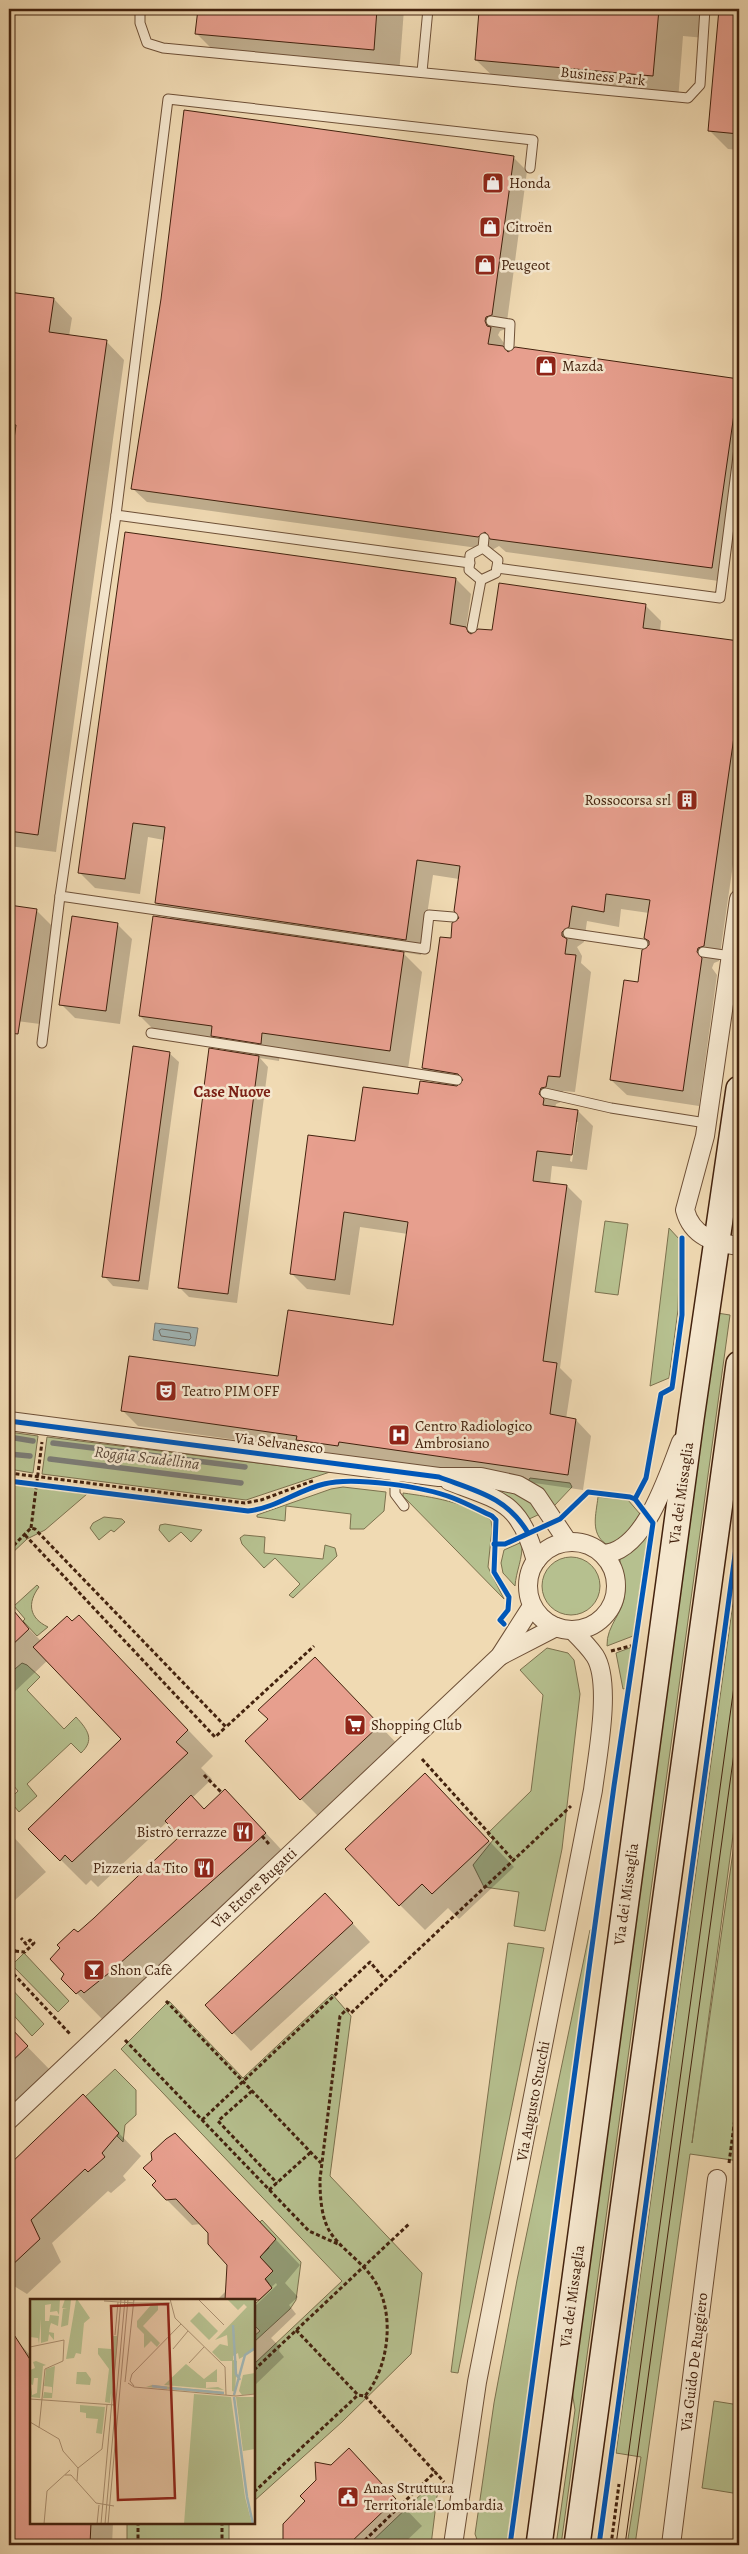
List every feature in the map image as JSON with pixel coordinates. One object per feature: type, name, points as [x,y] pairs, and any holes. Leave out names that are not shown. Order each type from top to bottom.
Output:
[{"type":"main road","name":"Via dei Missaglia","points":[[539,2545],[691,1419],[728,1245],[739,1089]]},
{"type":"main road","points":[[576,2545],[739,1364]]},
{"type":"street","points":[[728,1245],[697,1232],[687,1218],[685,1210],[701,1156],[735,946],[739,899]]},
{"type":"street","points":[[603,1654],[564,1629],[542,1619],[532,1606],[528,1584],[530,1571],[536,1561],[552,1547],[568,1542],[589,1545],[603,1554],[614,1554],[622,1548],[649,1517],[691,1419]]},
{"type":"street","name":"Via Selvanesco","points":[[9,1421],[439,1477],[481,1477],[518,1485],[537,1496],[568,1542]]},
{"type":"street","name":"Via Selvanesco","points":[[439,1477],[491,1497],[514,1512],[528,1533],[536,1561]]},
{"type":"street","name":"Via Augusto Stucchi","points":[[453,2545],[477,2382],[593,1790],[603,1705],[600,1671],[603,1654],[602,1618],[612,1605],[616,1589],[612,1568],[603,1554]]},
{"type":"street","name":"Via Ettore Bugatti","points":[[9,2120],[500,1656],[532,1606]]},
{"type":"street","points":[[564,1629],[589,1627],[602,1618]]},
{"type":"street","name":"Via Ettore Bugatti","points":[[500,1656],[564,1629]]},
{"type":"street","name":"Via Guido De Ruggiero","points":[[671,2545],[716,2179]]},
{"type":"lane","name":"Business Park","points":[[140,9],[140,23],[147,43],[163,48],[688,98],[700,85],[705,9]]},
{"type":"lane","points":[[422,72],[428,9]]},
{"type":"lane","points":[[42,1043],[60,896],[116,515],[168,99],[533,140],[530,168]]},
{"type":"lane","points":[[492,322],[510,324],[509,346]]},
{"type":"lane","points":[[497,568],[720,598],[739,448]]},
{"type":"lane","points":[[116,515],[470,563]]},
{"type":"lane","points":[[483,548],[484,538]]},
{"type":"lane","points":[[481,580],[496,574],[498,560],[483,548]]},
{"type":"lane","points":[[481,580],[469,570],[470,555],[483,548]]},
{"type":"lane","points":[[472,628],[481,580]]},
{"type":"lane","points":[[60,896],[425,949],[429,915],[453,916]]},
{"type":"lane","points":[[568,933],[643,944]]},
{"type":"lane","points":[[703,952],[735,946]]},
{"type":"lane","points":[[151,1033],[457,1080]]},
{"type":"lane","points":[[545,1093],[611,1108],[706,1123]]},
{"type":"lane","points":[[395,1471],[395,1494],[404,1506]]},
{"type":"path","points":[[9,1550],[31,1528],[42,1444]]},
{"type":"path","points":[[9,1473],[245,1503],[261,1500],[320,1477]]},
{"type":"path","points":[[27,1483],[46,1486]]},
{"type":"path","points":[[304,1492],[322,1484]]},
{"type":"path","points":[[31,1528],[42,1536],[226,1727]]},
{"type":"path","points":[[25,1535],[215,1737],[314,1646]]},
{"type":"path","points":[[633,1653],[636,1634]]},
{"type":"path","points":[[603,1654],[635,1643],[643,1644]]},
{"type":"path","points":[[422,1759],[514,1861]]},
{"type":"path","points":[[204,1775],[221,1792]]},
{"type":"path","points":[[365,2396],[373,2387],[386,2345],[387,2324],[382,2301],[374,2279],[364,2265],[330,2231],[321,2200],[322,2163],[340,2016],[347,2009],[351,2013],[571,1806]]},
{"type":"path","points":[[262,1836],[269,1844]]},
{"type":"path","points":[[9,1944],[16,1951],[25,1952],[34,1943],[30,1940],[26,1944],[21,1938]]},
{"type":"path","points":[[9,1957],[16,1951]]},
{"type":"path","points":[[202,2120],[370,1962],[386,1981]]},
{"type":"path","points":[[9,1969],[70,2034]]},
{"type":"path","points":[[166,2001],[322,2163]]},
{"type":"path","points":[[125,2040],[309,2231],[343,2246]]},
{"type":"path","points":[[729,2163],[739,2088]]},
{"type":"path","points":[[252,2090],[218,2121],[277,2183]]},
{"type":"path","points":[[269,2190],[311,2152]]},
{"type":"path","points":[[255,2369],[410,2224]]},
{"type":"path","points":[[296,2330],[358,2395],[365,2396],[445,2482]]},
{"type":"path","points":[[255,2491],[358,2395]]},
{"type":"path","points":[[360,2545],[435,2472]]},
{"type":"path","points":[[611,2545],[619,2484]]},
{"type":"path","points":[[138,2524],[138,2545]]},
{"type":"path","points":[[222,2524],[222,2545]]},
{"type":"green space","points":[[605,1221],[628,1224],[618,1295],[595,1292]]},
{"type":"green space","points":[[669,1228],[680,1240],[678,1310],[669,1378],[650,1386]]},
{"type":"green space","points":[[717,1313],[730,1315],[561,2545],[556,2545],[575,2410],[570,2378]]},
{"type":"green space","points":[[9,1432],[38,1436],[33,1473],[9,1469]]},
{"type":"green space","points":[[47,1437],[330,1472],[246,1500],[42,1474]]},
{"type":"green space","points":[[530,1478],[570,1483],[572,1487],[554,1506],[528,1481]]},
{"type":"green space","points":[[9,1484],[87,1494],[45,1530],[27,1539],[9,1556]]},
{"type":"green space","points":[[484,1484],[508,1490],[522,1496],[540,1514],[527,1520]]},
{"type":"green space","points":[[343,1487],[386,1492],[384,1511],[364,1529],[350,1529],[351,1514],[286,1506],[285,1521],[257,1517],[257,1515],[331,1489]]},
{"type":"green space","points":[[403,1493],[460,1505],[491,1520],[492,1529],[488,1567],[504,1599],[403,1496]]},
{"type":"green space","points":[[598,1497],[628,1500],[640,1514],[626,1533],[612,1543],[606,1544],[601,1540],[596,1529],[595,1517]]},
{"type":"green space","points":[[104,1517],[122,1519],[125,1522],[114,1532],[111,1530],[99,1540],[90,1528],[93,1523]]},
{"type":"green space","points":[[165,1524],[202,1530],[191,1542],[181,1532],[169,1542],[159,1530],[160,1525]]},
{"type":"green space","points":[[649,1528],[633,1636],[607,1646],[609,1632],[624,1599],[625,1587],[620,1559],[636,1545]]},
{"type":"green space","points":[[244,1535],[265,1537],[264,1553],[323,1559],[325,1545],[335,1548],[337,1556],[293,1598],[289,1595],[300,1584],[275,1558],[264,1568],[242,1544],[240,1538]]},
{"type":"green space","points":[[522,1542],[515,1586],[503,1573],[501,1563],[504,1550]]},
{"type":"green space","points":[[571,1557],[587,1562],[595,1570],[600,1586],[595,1602],[587,1610],[571,1615],[555,1610],[547,1602],[542,1586],[547,1570],[555,1562]]},
{"type":"green space","points":[[739,1559],[739,1790],[692,2143],[739,1809],[739,2161],[690,2154],[635,2545],[627,2545],[641,2457],[616,2453]]},
{"type":"green space","points":[[37,1585],[39,1587],[33,1599],[32,1610],[37,1619],[48,1627],[37,1636],[23,1621],[25,1619],[14,1606]]},
{"type":"green space","points":[[632,1647],[626,1688],[623,1689],[616,1653]]},
{"type":"green space","points":[[547,1648],[568,1653],[574,1660],[580,1694],[562,1849],[545,1931],[514,1926],[519,1892],[484,1887],[473,1865],[493,1840],[487,1834],[531,1791],[543,1695],[520,1670]]},
{"type":"green space","points":[[22,1663],[40,1677],[27,1690],[64,1729],[76,1717],[87,1731],[89,1739],[88,1744],[81,1753],[71,1743],[27,1784],[37,1796],[19,1812],[9,1800],[18,1791],[9,1780],[9,1695],[14,1690],[9,1684],[9,1674]]},
{"type":"green space","points":[[590,1930],[593,1930],[507,2545],[479,2545],[475,2534],[494,2403],[517,2280]]},
{"type":"green space","points":[[508,1943],[544,1948],[458,2373],[451,2372]]},
{"type":"green space","points":[[24,1953],[69,2001],[58,2012],[12,1965]]},
{"type":"green space","points":[[9,1986],[44,2024],[32,2036],[9,2010]]},
{"type":"green space","points":[[332,1994],[351,2016],[330,2176],[422,2273],[411,2354],[342,2422],[255,2500],[255,2363],[342,2281],[121,2049],[169,2001],[243,2078]]},
{"type":"green space","points":[[115,2069],[136,2090],[136,2115],[125,2125],[123,2142],[117,2136],[119,2133],[85,2097]]},
{"type":"green space","points":[[262,2220],[301,2262],[296,2300],[290,2309],[255,2341],[255,2335],[260,2331],[255,2326],[255,2304],[272,2288],[265,2278],[273,2271],[260,2257],[269,2248],[260,2222]]},
{"type":"green space","points":[[714,2401],[739,2405],[739,2494],[702,2488]]},
{"type":"green space","points":[[433,2483],[438,2488],[431,2545],[368,2545]]},
{"type":"green space","points":[[127,2524],[229,2524],[229,2545],[127,2545]]},
{"type":"water","points":[[155,1323],[198,1328],[195,1346],[153,1340]]},
{"type":"building","points":[[198,9],[377,9],[374,50],[195,34]]},
{"type":"building","points":[[499,9],[659,9],[653,76],[475,60],[479,11],[499,13]]},
{"type":"building","points":[[719,9],[739,9],[739,134],[708,131]]},
{"type":"building","points":[[184,110],[514,156],[492,315],[486,317],[485,321],[487,326],[491,327],[488,344],[503,346],[508,352],[515,347],[739,379],[712,568],[490,539],[485,532],[478,537],[131,489],[161,299]]},
{"type":"building","points":[[9,292],[54,298],[49,332],[107,340],[38,835],[9,831],[9,475],[16,425],[9,424]]},
{"type":"building","points":[[125,532],[456,578],[450,624],[466,627],[471,634],[478,629],[492,630],[499,583],[646,604],[643,628],[739,641],[739,702],[704,946],[698,948],[697,952],[702,958],[683,1091],[610,1080],[624,980],[638,982],[642,950],[649,945],[649,941],[644,938],[650,900],[606,894],[604,912],[572,906],[569,927],[562,932],[562,936],[567,939],[565,954],[576,955],[560,1077],[548,1076],[546,1087],[541,1088],[539,1094],[544,1099],[543,1105],[578,1110],[572,1155],[537,1151],[533,1181],[567,1185],[543,1361],[557,1363],[550,1414],[576,1419],[568,1475],[339,1442],[338,1446],[296,1440],[297,1436],[121,1411],[129,1356],[278,1376],[288,1310],[393,1325],[408,1222],[344,1212],[335,1280],[290,1274],[308,1135],[355,1141],[363,1087],[418,1094],[420,1081],[457,1086],[463,1080],[458,1074],[422,1068],[440,937],[451,938],[452,923],[459,918],[454,911],[460,866],[417,860],[406,940],[155,903],[165,827],[133,823],[125,879],[78,873]]},
{"type":"building","points":[[9,905],[37,909],[18,1034],[9,1033]]},
{"type":"building","points":[[72,916],[118,923],[106,1011],[59,1005]]},
{"type":"building","points":[[153,916],[404,952],[390,1051],[262,1033],[261,1044],[211,1036],[212,1026],[139,1016]]},
{"type":"building","points":[[133,1046],[170,1052],[139,1281],[102,1277]]},
{"type":"building","points":[[209,1048],[259,1056],[228,1294],[178,1288]]},
{"type":"building","points":[[9,1605],[29,1629],[9,1648]]},
{"type":"building","points":[[79,1615],[188,1730],[176,1742],[188,1753],[72,1862],[65,1855],[60,1861],[28,1829],[121,1739],[33,1647],[67,1616],[72,1621]]},
{"type":"building","points":[[315,1657],[380,1725],[300,1800],[245,1741],[268,1719],[258,1710]]},
{"type":"building","points":[[425,1773],[489,1841],[432,1894],[422,1884],[399,1906],[345,1849]]},
{"type":"building","points":[[225,1789],[266,1833],[109,1973],[84,1993],[81,1990],[76,1994],[61,1979],[64,1974],[50,1959],[60,1948],[57,1945],[74,1929],[78,1932],[94,1918],[180,1836],[165,1821],[191,1795],[204,1809]]},
{"type":"building","points":[[325,1893],[353,1923],[232,2034],[205,2005]]},
{"type":"building","points":[[9,2026],[28,2046],[9,2064]]},
{"type":"building","points":[[83,2094],[119,2133],[102,2153],[105,2157],[88,2172],[85,2169],[31,2220],[40,2239],[9,2268],[9,2165]]},
{"type":"building","points":[[175,2133],[276,2239],[260,2257],[273,2271],[265,2279],[272,2288],[259,2300],[225,2299],[227,2265],[208,2244],[208,2233],[176,2199],[166,2200],[152,2185],[156,2181],[143,2168],[152,2160],[151,2153]]},
{"type":"building","points":[[9,2327],[30,2359],[30,2524],[91,2524],[90,2544],[9,2541]]},
{"type":"building","name":"Anas Struttura Territoriale Lombardia","points":[[349,2448],[396,2499],[348,2545],[283,2544],[283,2524],[305,2501],[300,2496],[316,2480],[315,2462],[331,2465]]},
{"type":"waterway","points":[[9,1437],[33,1441]]},
{"type":"waterway","points":[[53,1443],[245,1467]]},
{"type":"waterway","name":"Roggia Scudellina","points":[[9,1454],[30,1456]]},
{"type":"waterway","name":"Roggia Scudellina","points":[[50,1459],[241,1483]]},
{"type":"tram line","points":[[616,2545],[739,1650]]},
{"type":"tram line","points":[[625,2545],[739,1717]]},
{"type":"cycle path","points":[[635,1499],[646,1478],[661,1394],[672,1388],[682,1315],[682,1238]]},
{"type":"cycle path","points":[[9,1421],[439,1477],[478,1491],[500,1503],[520,1521],[528,1533]]},
{"type":"cycle path","points":[[9,1481],[248,1511],[268,1506],[314,1487],[337,1482],[352,1481],[389,1484],[441,1494],[468,1504],[496,1520],[494,1572],[509,1597],[508,1610],[500,1620],[504,1624]]},
{"type":"cycle path","points":[[494,1544],[505,1544],[560,1519],[588,1492],[635,1499],[653,1523],[614,1786],[510,2545]]},
{"type":"cycle path","points":[[599,2545],[739,1526]]},
{"type":"place","name":"Honda","points":[[493,183]]},
{"type":"place","name":"Citroën","points":[[490,227]]},
{"type":"place","name":"Peugeot","points":[[485,265]]},
{"type":"place","name":"Mazda","points":[[546,366]]},
{"type":"place","name":"Rossocorsa srl","points":[[687,800]]},
{"type":"place","name":"Teatro PIM OFF","points":[[166,1391]]},
{"type":"place","name":"Centro Radiologico Ambrosiano","points":[[399,1435]]},
{"type":"place","name":"Shopping Club","points":[[355,1725]]},
{"type":"place","name":"Bistrò terrazze","points":[[243,1832]]},
{"type":"place","name":"Pizzeria da Tito","points":[[204,1868]]},
{"type":"place","name":"Shon Cafè","points":[[94,1970]]},
{"type":"place","name":"Anas Struttura Territoriale Lombardia","points":[[348,2497]]},
{"type":"district","name":"Case Nuove","points":[[232,1091]]}]
